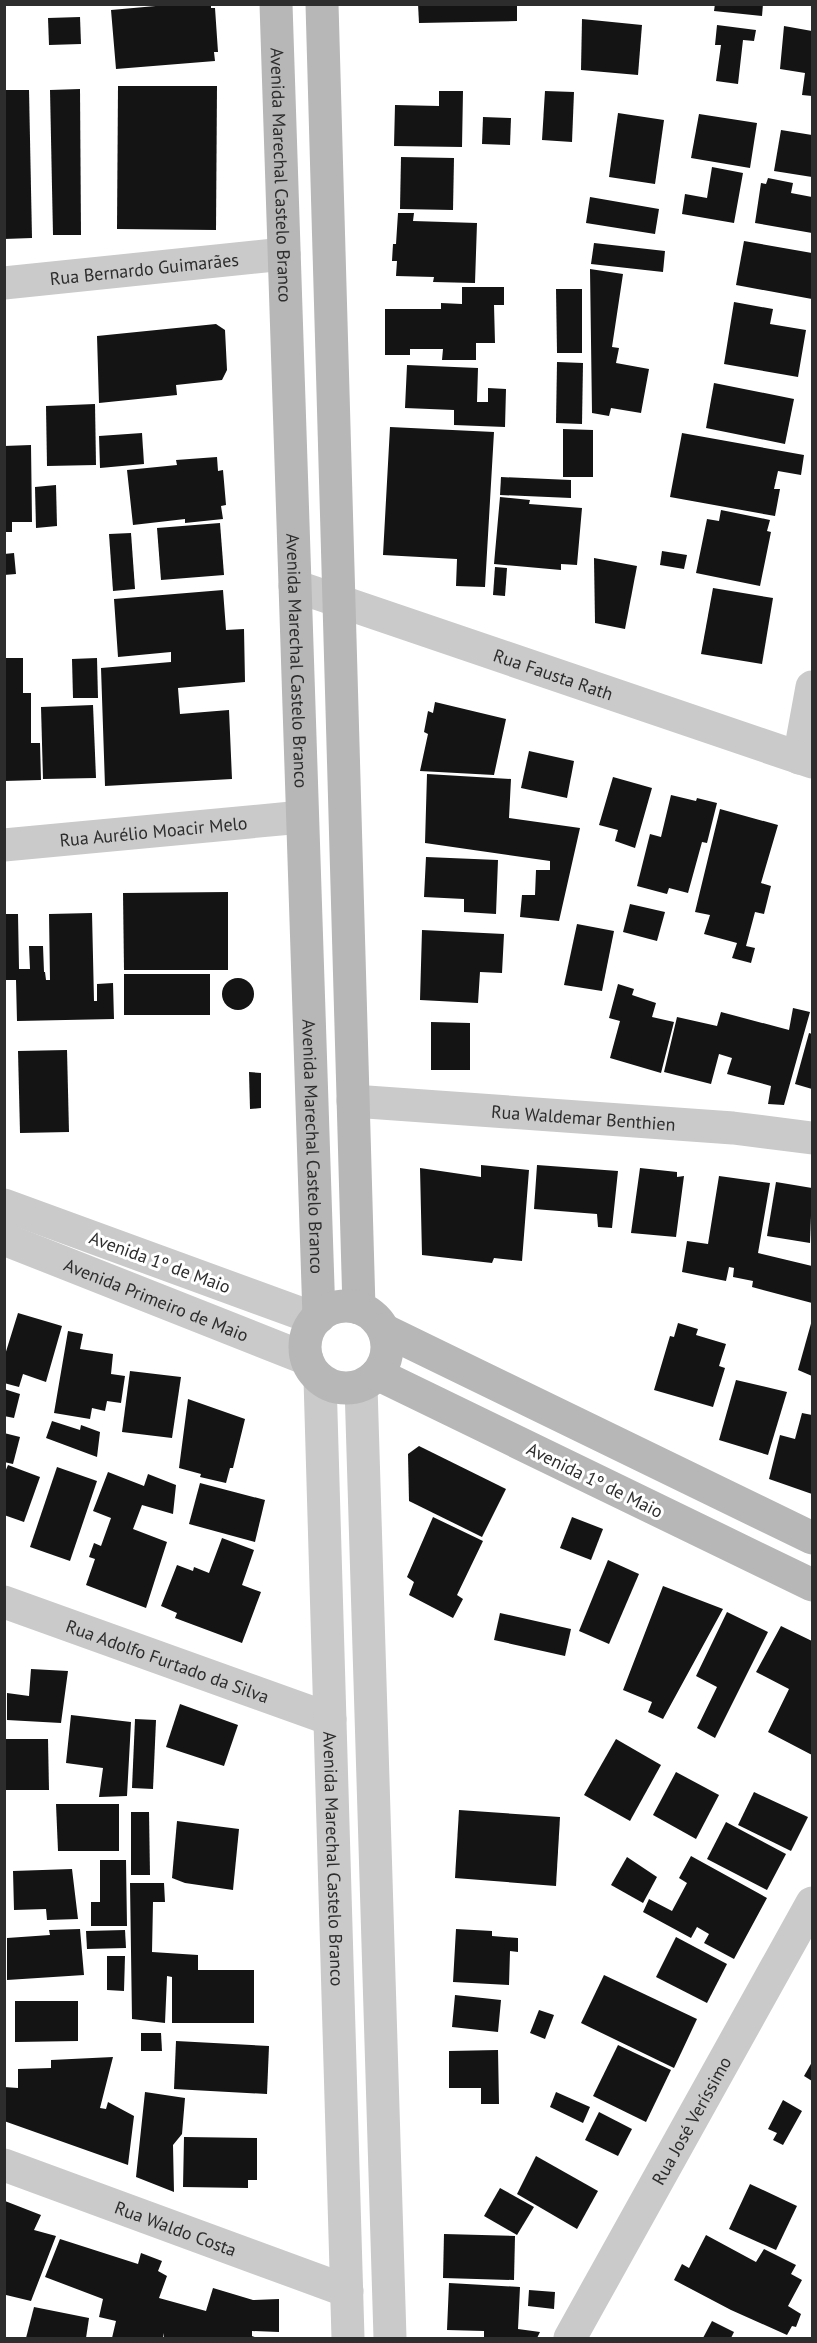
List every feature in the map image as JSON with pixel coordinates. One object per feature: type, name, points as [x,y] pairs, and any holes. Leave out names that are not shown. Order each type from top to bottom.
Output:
[{"type":"main road","name":"Avenida Marechal Castelo Branco","points":[[276,4],[317,1318]]},
{"type":"main road","points":[[322,4],[359,1308]]},
{"type":"main road","points":[[336,1307],[359,1308],[378,1320],[384,1330],[387,1353],[384,1364],[369,1380],[340,1388],[314,1369],[305,1345],[308,1331],[317,1318],[336,1307]]},
{"type":"main road","points":[[384,1330],[813,1538]]},
{"type":"main road","name":"Avenida 1º de Maio","points":[[369,1380],[813,1585]]},
{"type":"street","name":"Rua Bernardo Guimarães","points":[[4,283],[284,254]]},
{"type":"street","name":"Rua Fausta Rath","points":[[295,586],[806,760]]},
{"type":"street","points":[[806,760],[813,687]]},
{"type":"street","name":"Rua Aurélio Moacir Melo","points":[[4,845],[302,817]]},
{"type":"street","name":"Rua Waldemar Benthien","points":[[353,1101],[733,1128],[813,1138]]},
{"type":"street","name":"Avenida 1º de Maio","points":[[4,1205],[317,1318]]},
{"type":"street","name":"Avenida Primeiro de Maio","points":[[4,1239],[314,1369]]},
{"type":"street","name":"Avenida Marechal Castelo Branco","points":[[314,1369],[330,1719],[348,2338]]},
{"type":"street","points":[[369,1380],[390,2338]]},
{"type":"street","name":"Rua Adolfo Furtado da Silva","points":[[4,1602],[330,1719]]},
{"type":"street","name":"Rua José Veríssimo","points":[[570,2338],[813,1903]]},
{"type":"street","name":"Rua Waldo Costa","points":[[4,2165],[347,2291]]},
{"type":"building","points":[[178,4],[211,4],[211,8],[215,8],[218,52],[214,52],[215,61],[116,69],[111,10]]},
{"type":"building","points":[[418,4],[517,4],[517,21],[419,23]]},
{"type":"building","points":[[715,4],[763,4],[762,16],[714,11]]},
{"type":"building","points":[[80,17],[81,44],[49,45],[48,18]]},
{"type":"building","points":[[582,19],[642,25],[638,75],[581,70]]},
{"type":"building","points":[[717,25],[756,30],[754,41],[743,40],[738,84],[716,81],[721,45],[715,45]]},
{"type":"building","points":[[784,26],[812,31],[812,96],[802,95],[805,73],[780,69]]},
{"type":"building","points":[[118,86],[217,86],[216,230],[117,229]]},
{"type":"building","points":[[80,89],[81,235],[53,235],[50,90]]},
{"type":"building","points":[[4,90],[29,90],[32,238],[4,239]]},
{"type":"building","points":[[439,91],[463,91],[462,147],[394,146],[395,105],[439,106]]},
{"type":"building","points":[[545,91],[574,92],[572,142],[542,140]]},
{"type":"building","points":[[618,113],[664,120],[655,184],[609,177]]},
{"type":"building","points":[[699,114],[757,123],[750,168],[691,158]]},
{"type":"building","points":[[483,117],[511,118],[510,145],[482,144]]},
{"type":"building","points":[[781,130],[812,135],[812,177],[774,171]]},
{"type":"building","points":[[401,157],[454,158],[453,210],[400,209]]},
{"type":"building","points":[[712,167],[743,173],[734,223],[682,214],[685,194],[707,198]]},
{"type":"building","points":[[768,178],[793,183],[791,193],[812,197],[812,233],[755,223],[761,183],[766,184]]},
{"type":"building","points":[[590,197],[659,209],[655,234],[586,223]]},
{"type":"building","points":[[398,213],[414,213],[413,221],[477,223],[475,283],[433,282],[434,277],[396,276],[397,261],[392,261],[393,244],[396,244]]},
{"type":"building","points":[[744,241],[812,253],[812,299],[736,285]]},
{"type":"building","points":[[594,243],[665,251],[663,272],[591,264]]},
{"type":"building","points":[[590,269],[623,274],[612,347],[619,348],[616,363],[649,369],[641,413],[611,408],[609,416],[592,413]]},
{"type":"building","points":[[462,287],[504,287],[504,305],[494,305],[495,343],[476,343],[476,360],[442,360],[443,349],[410,349],[410,355],[385,355],[385,309],[441,309],[441,303],[462,304]]},
{"type":"building","points":[[556,289],[582,289],[582,353],[557,353]]},
{"type":"building","points":[[734,302],[773,309],[770,324],[806,330],[798,377],[724,364]]},
{"type":"building","points":[[216,324],[225,330],[227,370],[222,380],[176,385],[177,395],[99,403],[97,336]]},
{"type":"building","points":[[557,362],[583,363],[582,424],[556,423]]},
{"type":"building","points":[[407,365],[478,368],[477,402],[488,402],[488,388],[506,389],[505,427],[454,425],[454,410],[405,408]]},
{"type":"building","points":[[714,383],[794,399],[785,444],[706,428]]},
{"type":"building","points":[[95,404],[96,465],[47,466],[46,406]]},
{"type":"building","points":[[390,427],[494,432],[485,587],[456,586],[457,559],[383,555]]},
{"type":"building","points":[[563,429],[593,430],[593,477],[563,477]]},
{"type":"building","points":[[142,433],[144,464],[100,468],[99,436]]},
{"type":"building","points":[[682,433],[804,455],[801,475],[778,471],[774,489],[780,489],[775,516],[670,497]]},
{"type":"building","points":[[31,445],[32,522],[12,522],[12,532],[4,532],[4,446]]},
{"type":"building","points":[[217,457],[218,471],[223,470],[226,505],[221,506],[223,519],[185,523],[185,519],[133,525],[127,470],[177,465],[176,460]]},
{"type":"building","points":[[501,477],[571,480],[571,498],[500,495]]},
{"type":"building","points":[[56,485],[57,526],[36,528],[35,487]]},
{"type":"building","points":[[500,497],[530,500],[529,504],[582,508],[577,565],[561,564],[561,570],[494,564]]},
{"type":"building","points":[[721,510],[770,520],[767,531],[771,532],[760,586],[696,573],[707,519],[719,521]]},
{"type":"building","points":[[220,523],[224,575],[161,580],[157,528]]},
{"type":"building","points":[[131,533],[135,589],[113,591],[109,534]]},
{"type":"building","points":[[662,551],[687,555],[684,569],[660,565]]},
{"type":"building","points":[[14,553],[16,574],[4,575],[4,554]]},
{"type":"building","points":[[594,558],[637,566],[625,629],[595,623]]},
{"type":"building","points":[[495,567],[507,568],[505,596],[493,595]]},
{"type":"building","points":[[713,588],[773,598],[762,664],[701,654]]},
{"type":"building","points":[[223,590],[226,630],[244,629],[245,682],[178,688],[180,714],[229,710],[232,779],[105,786],[101,668],[171,662],[171,652],[118,657],[114,599]]},
{"type":"building","points":[[4,658],[23,658],[23,693],[31,693],[31,743],[40,743],[41,780],[4,781]]},
{"type":"building","points":[[97,658],[98,698],[73,698],[72,659]]},
{"type":"building","points":[[435,702],[506,719],[494,775],[420,771],[428,734],[424,732],[428,711],[433,713]]},
{"type":"building","points":[[93,705],[96,778],[43,779],[41,707]]},
{"type":"building","points":[[529,751],[574,761],[567,798],[521,788]]},
{"type":"building","points":[[427,774],[511,779],[509,818],[580,828],[559,921],[520,917],[522,895],[535,895],[536,870],[550,870],[550,861],[425,843]]},
{"type":"building","points":[[613,777],[652,788],[635,848],[615,841],[618,830],[599,825]]},
{"type":"building","points":[[671,795],[717,803],[707,843],[702,842],[688,893],[669,888],[667,894],[637,886],[650,834],[661,837]]},
{"type":"building","points":[[720,809],[778,825],[761,883],[771,886],[764,914],[755,912],[746,946],[755,948],[751,963],[732,958],[737,943],[704,934],[710,915],[695,912]]},
{"type":"building","points":[[426,857],[498,860],[496,914],[464,912],[464,899],[424,897]]},
{"type":"building","points":[[228,892],[228,970],[124,970],[123,893]]},
{"type":"building","points":[[630,904],[665,912],[657,941],[623,932]]},
{"type":"building","points":[[92,913],[94,1001],[97,1001],[97,984],[113,983],[114,1019],[17,1021],[16,980],[4,980],[4,914],[18,914],[19,969],[30,969],[29,946],[43,946],[44,972],[46,980],[50,980],[49,914]]},
{"type":"building","points":[[577,924],[614,931],[602,991],[564,985]]},
{"type":"building","points":[[422,930],[504,934],[502,973],[480,972],[478,1003],[420,1000]]},
{"type":"building","points":[[124,974],[210,974],[210,1015],[124,1015]]},
{"type":"building","points":[[238,978],[249,983],[254,994],[249,1005],[238,1010],[227,1005],[222,994],[227,983]]},
{"type":"building","points":[[618,984],[634,989],[632,995],[656,1003],[652,1017],[674,1022],[661,1073],[610,1058],[620,1021],[609,1018]]},
{"type":"building","points":[[793,1008],[810,1012],[784,1105],[768,1104],[771,1086],[727,1074],[732,1058],[719,1054],[711,1084],[664,1072],[677,1017],[717,1026],[721,1012],[789,1030]]},
{"type":"building","points":[[431,1022],[470,1023],[470,1070],[431,1070]]},
{"type":"building","points":[[809,1033],[812,1034],[812,1089],[795,1084]]},
{"type":"building","points":[[67,1050],[69,1132],[20,1133],[18,1051]]},
{"type":"building","points":[[249,1072],[261,1073],[261,1108],[250,1109]]},
{"type":"building","points":[[481,1165],[529,1170],[522,1261],[494,1258],[492,1263],[422,1255],[420,1168],[481,1177]]},
{"type":"building","points":[[537,1165],[618,1171],[612,1228],[598,1227],[597,1214],[534,1209]]},
{"type":"building","points":[[640,1168],[677,1172],[677,1177],[684,1176],[676,1237],[631,1233]]},
{"type":"building","points":[[719,1176],[770,1183],[758,1253],[812,1266],[812,1303],[752,1287],[753,1281],[733,1277],[734,1268],[729,1267],[726,1281],[682,1272],[687,1241],[708,1244]]},
{"type":"building","points":[[776,1182],[812,1188],[810,1243],[767,1236]]},
{"type":"building","points":[[18,1313],[62,1326],[46,1382],[23,1374],[19,1387],[4,1383],[4,1358]]},
{"type":"building","points":[[812,1320],[812,1376],[798,1370]]},
{"type":"building","points":[[678,1323],[698,1329],[696,1335],[726,1344],[719,1366],[725,1368],[713,1407],[654,1390],[670,1336],[674,1337]]},
{"type":"building","points":[[68,1331],[83,1334],[80,1349],[113,1354],[111,1374],[125,1376],[121,1403],[107,1401],[105,1411],[92,1408],[90,1419],[54,1413]]},
{"type":"building","points":[[130,1371],[181,1377],[172,1438],[122,1432]]},
{"type":"building","points":[[736,1380],[787,1392],[768,1455],[719,1440]]},
{"type":"building","points":[[4,1389],[20,1394],[14,1418],[4,1416]]},
{"type":"building","points":[[188,1399],[245,1419],[233,1468],[230,1468],[226,1483],[200,1477],[201,1474],[179,1468]]},
{"type":"building","points":[[802,1413],[812,1415],[812,1494],[769,1479],[780,1435],[795,1439]]},
{"type":"building","points":[[52,1421],[80,1430],[81,1425],[100,1432],[97,1457],[46,1438]]},
{"type":"building","points":[[4,1433],[20,1437],[13,1464],[4,1462]]},
{"type":"building","points":[[419,1446],[506,1489],[482,1537],[409,1501],[408,1454]]},
{"type":"building","points":[[8,1465],[40,1477],[24,1522],[4,1515],[4,1474]]},
{"type":"building","points":[[57,1467],[97,1481],[70,1561],[30,1547]]},
{"type":"building","points":[[108,1472],[144,1486],[148,1474],[176,1485],[173,1514],[142,1505],[133,1529],[167,1542],[146,1608],[86,1585],[95,1559],[89,1557],[94,1543],[101,1546],[111,1518],[93,1511]]},
{"type":"building","points":[[200,1483],[265,1500],[255,1542],[189,1524]]},
{"type":"building","points":[[433,1517],[483,1541],[457,1595],[463,1599],[453,1618],[409,1595],[414,1582],[407,1577]]},
{"type":"building","points":[[572,1517],[603,1529],[591,1560],[560,1548]]},
{"type":"building","points":[[222,1538],[254,1550],[242,1585],[261,1592],[242,1643],[175,1618],[177,1613],[161,1606],[177,1565],[193,1571],[194,1567],[209,1573]]},
{"type":"building","points":[[608,1560],[639,1574],[609,1644],[579,1631]]},
{"type":"building","points":[[663,1586],[723,1609],[663,1719],[648,1712],[652,1702],[623,1690]]},
{"type":"building","points":[[727,1612],[768,1632],[715,1738],[697,1728],[717,1687],[696,1676]]},
{"type":"building","points":[[500,1613],[571,1629],[565,1656],[494,1640]]},
{"type":"building","points":[[781,1626],[812,1641],[812,1755],[768,1732],[789,1689],[756,1672]]},
{"type":"building","points":[[31,1669],[68,1671],[61,1723],[7,1720],[7,1693],[29,1696]]},
{"type":"building","points":[[180,1704],[238,1725],[224,1766],[166,1747]]},
{"type":"building","points":[[71,1715],[131,1722],[127,1796],[99,1797],[103,1768],[66,1763]]},
{"type":"building","points":[[135,1719],[156,1720],[153,1789],[132,1788]]},
{"type":"building","points":[[4,1739],[48,1739],[49,1790],[4,1790]]},
{"type":"building","points":[[616,1739],[661,1765],[630,1821],[584,1795]]},
{"type":"building","points":[[676,1772],[719,1795],[696,1839],[653,1815]]},
{"type":"building","points":[[754,1792],[808,1817],[791,1851],[738,1825]]},
{"type":"building","points":[[56,1804],[119,1804],[119,1851],[58,1851]]},
{"type":"building","points":[[459,1810],[560,1817],[556,1886],[455,1878]]},
{"type":"building","points":[[131,1812],[149,1812],[150,1875],[131,1875]]},
{"type":"building","points":[[177,1821],[239,1829],[233,1890],[185,1883],[172,1878]]},
{"type":"building","points":[[726,1822],[786,1854],[767,1890],[707,1859]]},
{"type":"building","points":[[691,1856],[767,1898],[734,1959],[704,1943],[709,1934],[697,1927],[691,1938],[643,1912],[649,1899],[672,1911],[687,1883],[679,1878]]},
{"type":"building","points":[[627,1857],[657,1877],[643,1903],[611,1885]]},
{"type":"building","points":[[100,1860],[126,1860],[127,1926],[91,1926],[91,1902],[100,1902]]},
{"type":"building","points":[[72,1869],[78,1919],[47,1920],[46,1909],[14,1910],[13,1871]]},
{"type":"building","points":[[130,1883],[164,1883],[165,1902],[153,1902],[152,1952],[198,1955],[198,1970],[254,1970],[254,2023],[172,2023],[172,1977],[167,1976],[165,2023],[132,2019]]},
{"type":"building","points":[[80,1929],[84,1975],[7,1980],[7,1938],[50,1935],[49,1930]]},
{"type":"building","points":[[456,1929],[492,1931],[492,1936],[518,1938],[518,1952],[510,1951],[509,1985],[453,1982]]},
{"type":"building","points":[[125,1930],[126,1948],[87,1949],[86,1931]]},
{"type":"building","points":[[676,1937],[727,1964],[707,2003],[656,1977]]},
{"type":"building","points":[[107,1956],[125,1956],[124,1991],[107,1990]]},
{"type":"building","points":[[604,1975],[697,2019],[674,2068],[581,2023]]},
{"type":"building","points":[[455,1995],[501,2000],[498,2032],[452,2027]]},
{"type":"building","points":[[15,2001],[78,2001],[78,2041],[15,2042]]},
{"type":"building","points":[[539,2010],[554,2015],[545,2039],[530,2033]]},
{"type":"building","points":[[141,2033],[161,2033],[162,2051],[141,2051]]},
{"type":"building","points":[[176,2041],[269,2046],[267,2094],[174,2089]]},
{"type":"building","points":[[618,2045],[671,2070],[646,2122],[593,2096]]},
{"type":"building","points":[[498,2050],[499,2104],[481,2104],[481,2088],[449,2088],[449,2051]]},
{"type":"building","points":[[113,2057],[100,2108],[106,2109],[108,2102],[134,2116],[128,2165],[4,2121],[4,2087],[18,2088],[18,2069],[51,2068],[51,2060]]},
{"type":"building","points":[[812,2062],[812,2081],[804,2076]]},
{"type":"building","points":[[145,2092],[185,2098],[182,2134],[173,2145],[174,2192],[136,2177]]},
{"type":"building","points":[[556,2092],[590,2107],[583,2123],[550,2107]]},
{"type":"building","points":[[783,2100],[802,2111],[783,2145],[773,2140],[777,2133],[768,2129]]},
{"type":"building","points":[[599,2112],[632,2129],[618,2156],[585,2140]]},
{"type":"building","points":[[184,2137],[257,2138],[257,2180],[248,2180],[248,2188],[183,2187]]},
{"type":"building","points":[[536,2156],[598,2191],[577,2229],[517,2194]]},
{"type":"building","points":[[750,2184],[797,2206],[776,2250],[729,2229]]},
{"type":"building","points":[[500,2188],[534,2207],[517,2235],[484,2216]]},
{"type":"building","points":[[5,2201],[41,2215],[34,2230],[56,2236],[31,2301],[6,2295]]},
{"type":"building","points":[[444,2234],[515,2236],[514,2280],[443,2278]]},
{"type":"building","points":[[706,2235],[756,2262],[764,2249],[796,2265],[791,2274],[802,2280],[788,2306],[801,2314],[796,2327],[792,2326],[787,2335],[731,2310],[674,2280],[682,2264],[689,2268]]},
{"type":"building","points":[[60,2239],[138,2264],[141,2253],[162,2261],[158,2271],[167,2276],[159,2298],[206,2311],[213,2288],[253,2300],[279,2299],[279,2332],[252,2331],[252,2336],[257,2338],[164,2338],[164,2333],[163,2338],[112,2338],[116,2321],[99,2317],[103,2299],[45,2277]]},
{"type":"building","points":[[449,2283],[520,2287],[518,2329],[540,2332],[537,2338],[484,2338],[484,2331],[447,2330]]},
{"type":"building","points":[[529,2290],[555,2292],[554,2309],[528,2306]]},
{"type":"building","points":[[34,2307],[89,2318],[86,2338],[26,2338]]},
{"type":"building","points":[[712,2321],[734,2332],[731,2338],[703,2338]]}]
